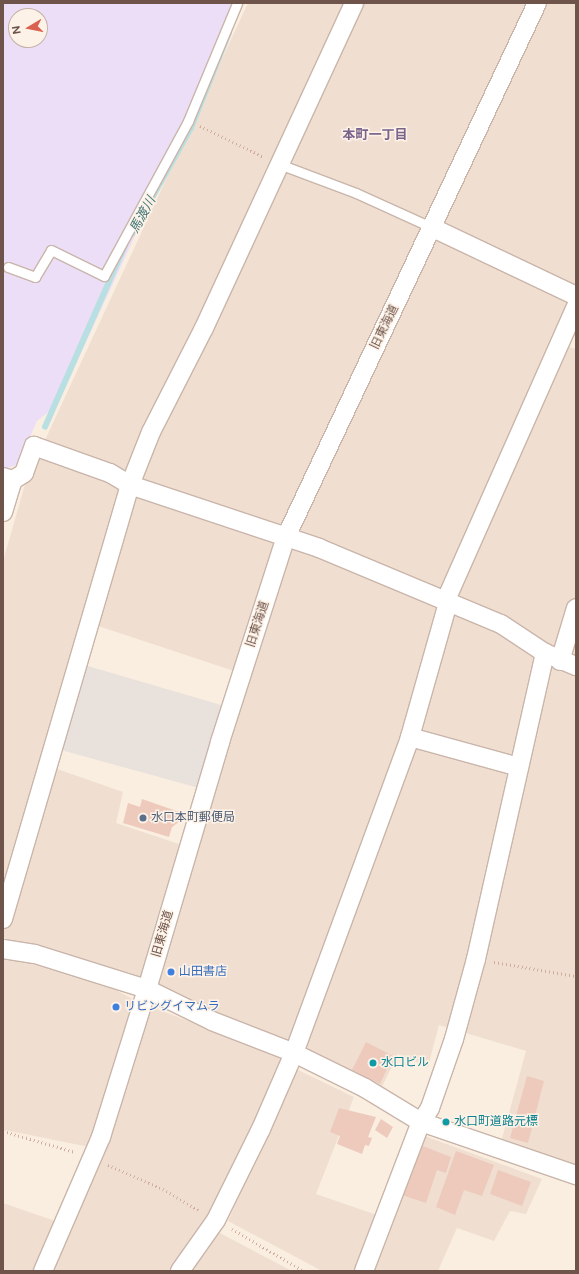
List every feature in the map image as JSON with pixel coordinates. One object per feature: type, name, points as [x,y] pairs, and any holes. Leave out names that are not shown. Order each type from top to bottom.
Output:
[{"type":"street","points":[[3,919],[130,485],[151,432],[204,328],[354,3]]},
{"type":"street","name":"旧東海道","points":[[43,1271],[101,1137],[147,989],[220,742],[286,536],[298,506],[433,228],[538,3]]},
{"type":"street","points":[[433,228],[576,296]]},
{"type":"street","points":[[180,1271],[216,1220],[261,1129],[294,1053],[410,737],[446,603],[576,306]]},
{"type":"street","points":[[3,512],[8,478],[24,473],[34,446],[110,472],[130,485],[286,536],[446,603],[501,624],[560,660]]},
{"type":"street","points":[[364,1271],[421,1122],[430,1108],[454,1039],[476,959],[519,768],[560,660],[576,608]]},
{"type":"street","points":[[410,737],[519,768]]},
{"type":"street","points":[[3,949],[35,954],[147,989],[212,1021],[294,1053],[365,1088],[421,1122],[576,1175]]},
{"type":"lane","points":[[8,266],[35,277],[51,250],[104,276],[188,121],[237,3]]},
{"type":"lane","points":[[279,164],[356,193],[433,228]]},
{"type":"path","points":[[198,125],[279,164]]},
{"type":"path","points":[[476,959],[576,976]]},
{"type":"path","points":[[3,1131],[92,1158],[163,1189],[304,1271]]},
{"type":"shaded area","points":[[3,3],[238,3],[187,123],[57,405],[37,421],[18,464],[3,470]]},
{"type":"shaded area","points":[[248,3],[576,3],[576,322],[566,346],[576,349],[576,1166],[501,1142],[526,1051],[439,1025],[428,1067],[398,1054],[382,1087],[303,1049],[218,1014],[131,973],[3,938],[3,561],[26,481]],"holes":[[[86,622],[249,676],[194,849],[116,823],[123,792],[43,764]]]},
{"type":"shaded area","points":[[81,664],[221,705],[224,713],[199,788],[61,750]]},
{"type":"shaded area","points":[[3,960],[31,962],[105,984],[136,1001],[89,1147],[5,1130],[3,1135]]},
{"type":"shaded area","points":[[146,1005],[287,1058],[214,1212],[174,1271],[53,1271]]},
{"type":"shaded area","points":[[296,1069],[354,1097],[316,1194],[377,1215],[355,1271],[322,1271],[228,1221]]},
{"type":"shaded area","points":[[422,1135],[542,1179],[526,1214],[510,1211],[494,1241],[457,1228],[438,1271],[372,1271]]},
{"type":"shaded area","points":[[3,1203],[58,1222],[36,1271],[3,1271]]},
{"type":"shaded area","points":[[218,1232],[292,1271],[188,1271]]},
{"type":"building","points":[[142,799],[188,815],[172,827],[169,837],[123,823],[128,803],[140,807]]},
{"type":"building","name":"水口ビル","points":[[366,1042],[393,1056],[380,1084],[352,1070]]},
{"type":"building","points":[[527,1076],[544,1081],[528,1143],[510,1138]]},
{"type":"building","points":[[339,1108],[376,1117],[368,1137],[372,1138],[369,1146],[365,1145],[362,1154],[337,1144],[340,1136],[330,1132]]},
{"type":"building","points":[[381,1119],[393,1127],[387,1138],[375,1130]]},
{"type":"building","points":[[420,1145],[451,1157],[446,1173],[437,1170],[426,1203],[402,1195]]},
{"type":"building","points":[[456,1151],[494,1165],[482,1196],[464,1190],[455,1215],[436,1207]]},
{"type":"building","points":[[498,1170],[531,1182],[522,1206],[490,1194]]},
{"type":"waterway","name":"馬渡川","points":[[132,234],[191,128],[229,33]]},
{"type":"waterway","name":"馬渡川","points":[[45,427],[125,246]]},
{"type":"place","name":"水口本町郵便局","points":[[143,818]]},
{"type":"place","name":"山田書店","points":[[171,972]]},
{"type":"place","name":"リビングイマムラ","points":[[116,1007]]},
{"type":"place","name":"水口ビル","points":[[373,1063]]},
{"type":"place","name":"水口町道路元標","points":[[446,1122]]},
{"type":"district","name":"本町一丁目","points":[[375,135]]}]
